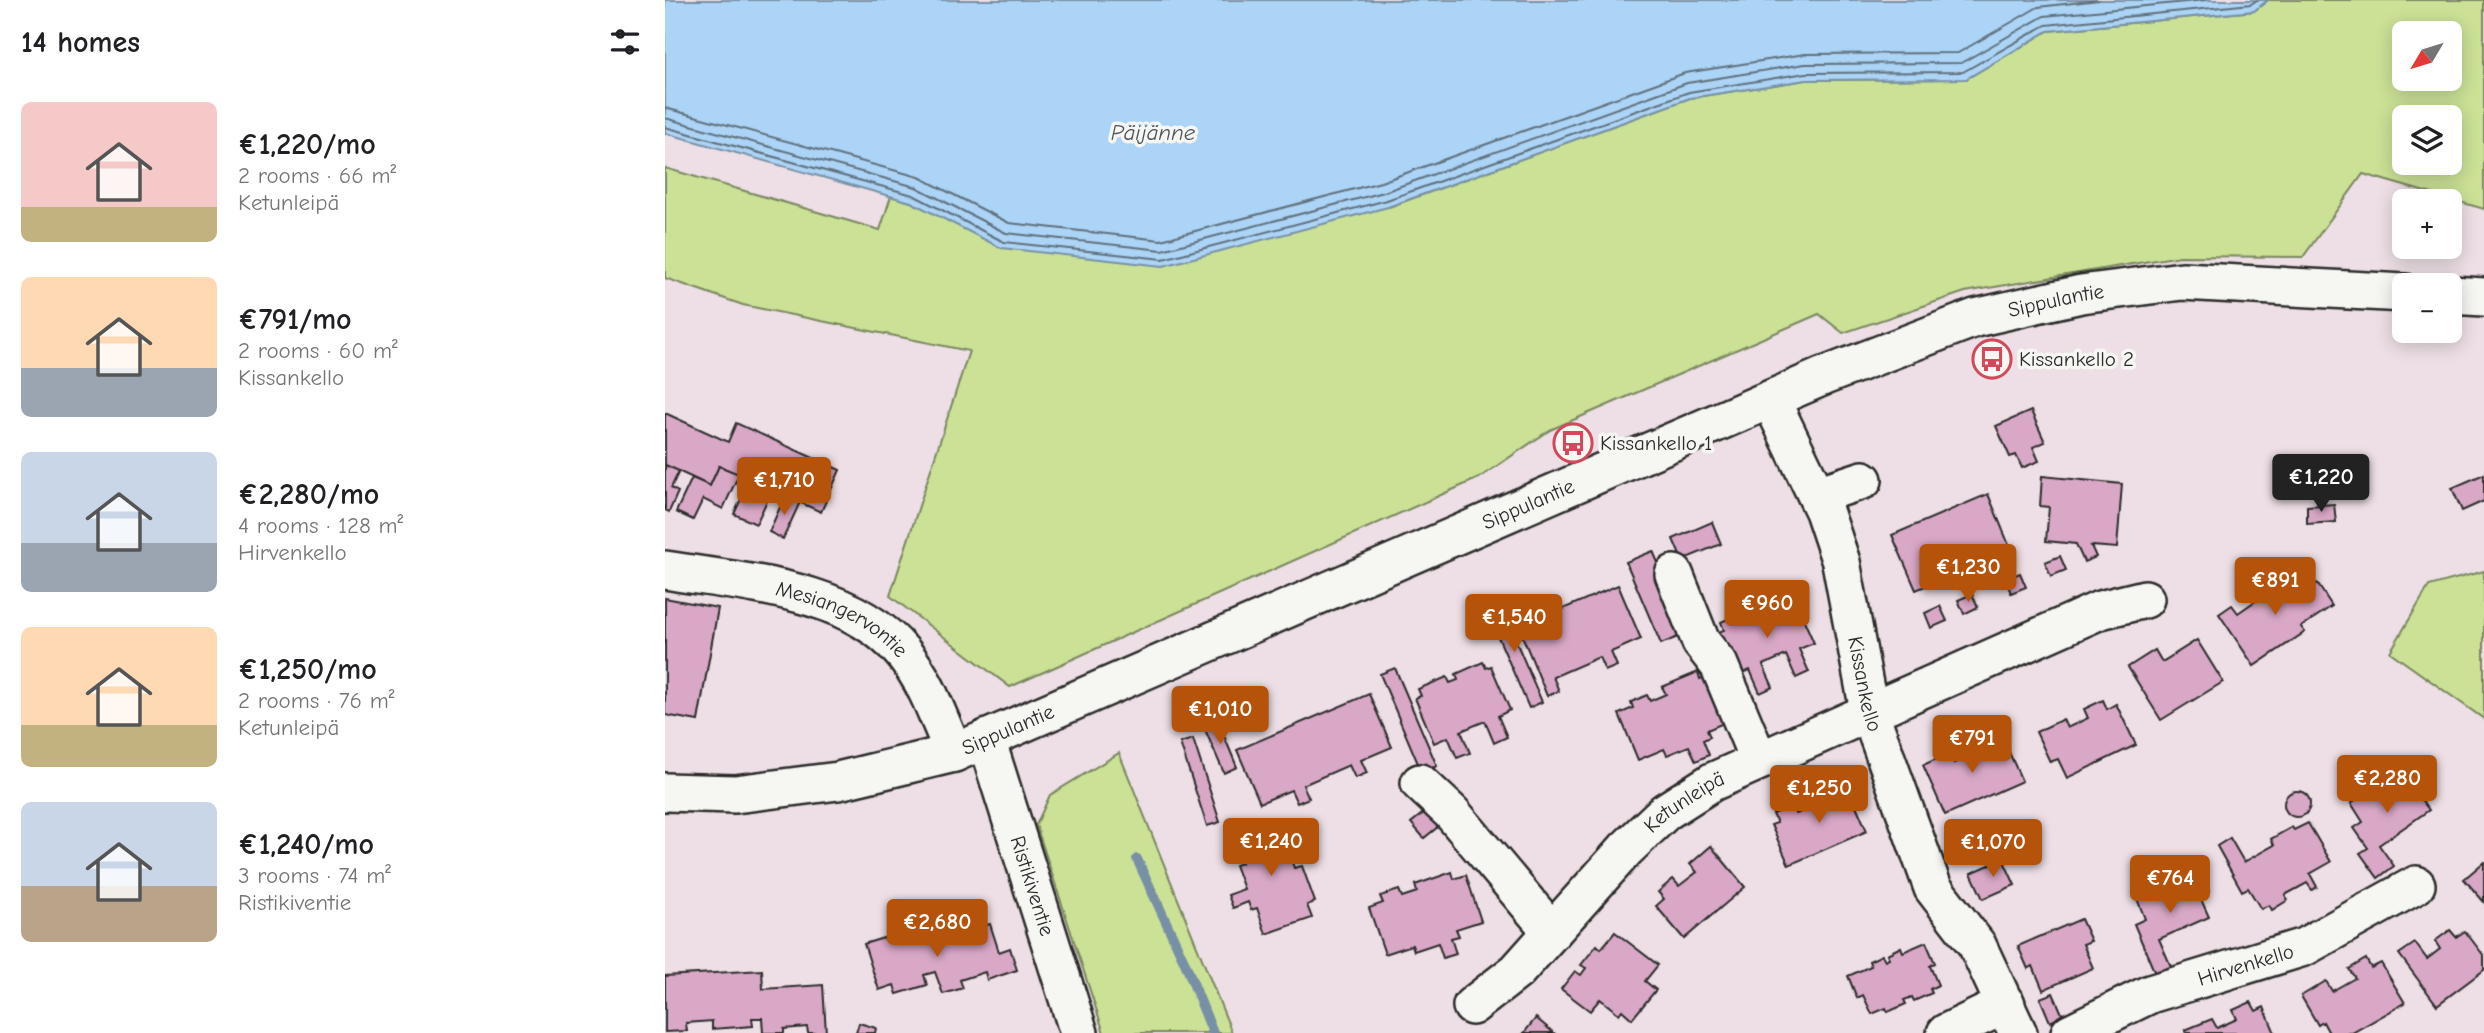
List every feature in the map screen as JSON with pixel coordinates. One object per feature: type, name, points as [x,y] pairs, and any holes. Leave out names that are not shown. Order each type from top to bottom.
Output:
[{"type":"street","name":"Sippulantie","points":[[665,792],[735,794],[825,782],[970,746],[1824,376],[1975,318],[2081,294],[2182,281],[2392,292]]},
{"type":"street","points":[[2462,296],[2484,297]]},
{"type":"street","name":"Kissankello","points":[[1770,400],[1817,495],[1841,562],[1869,711],[1933,888],[1977,945],[2012,1019]]},
{"type":"street","points":[[1817,495],[1863,480]]},
{"type":"street","name":"Mesiangervontie","points":[[665,570],[789,591],[850,611],[883,633],[904,654],[970,746]]},
{"type":"street","points":[[1674,574],[1701,642],[1719,665],[1759,761]]},
{"type":"street","name":"Ketunleipä","points":[[1472,1006],[1517,971],[1626,849],[1665,812],[1712,782],[2100,610],[2145,599]]},
{"type":"street","name":"Ristikiventie","points":[[970,746],[1079,1033]]},
{"type":"street","points":[[1420,783],[1452,813],[1552,932]]},
{"type":"street","name":"Hirvenkello","points":[[2070,1033],[2150,994],[2304,947],[2416,885]]},
{"type":"street","points":[[1946,1033],[2012,1019]]},
{"type":"green space","points":[[2268,0],[2484,0],[2484,209],[2462,203],[2462,189],[2415,189],[2363,174],[2303,257],[2180,256],[1965,292],[1843,333],[1819,314],[1550,430],[1479,478],[1010,687],[890,596],[969,351],[743,305],[665,278],[665,168],[880,230],[891,196],[911,202],[1389,207],[1690,98],[1806,80],[1966,79],[2048,31],[2254,11]]},
{"type":"green space","points":[[2484,571],[2484,719],[2390,652],[2429,586]]},
{"type":"green space","points":[[1119,753],[1232,1033],[1104,1033],[1036,825],[1050,795]]},
{"type":"water","name":"Päijänne","points":[[665,0],[2268,0],[2254,11],[2048,31],[1966,79],[1806,80],[1690,98],[1388,207],[1163,266],[1001,248],[911,202],[665,133]]},
{"type":"building","points":[[2031,411],[2045,442],[2033,447],[2039,461],[2022,468],[2016,455],[2010,457],[1996,426]]},
{"type":"building","points":[[665,413],[728,442],[736,423],[840,470],[821,512],[719,466],[710,486],[665,465]]},
{"type":"building","points":[[665,465],[679,471],[671,488],[678,492],[669,512],[665,510]]},
{"type":"building","points":[[719,466],[739,474],[723,509],[703,499],[693,520],[676,512],[692,478],[710,486]]},
{"type":"building","points":[[2484,474],[2484,501],[2462,511],[2452,488]]},
{"type":"building","points":[[2042,476],[2122,484],[2117,548],[2091,546],[2096,557],[2084,562],[2076,544],[2046,541],[2049,507],[2040,506]]},
{"type":"building","points":[[750,480],[772,490],[756,524],[734,514]]},
{"type":"building","points":[[1988,494],[2011,550],[1916,590],[1892,535]]},
{"type":"building","points":[[785,496],[800,502],[783,539],[769,532]]},
{"type":"building","points":[[2334,504],[2336,522],[2307,524],[2307,506]]},
{"type":"building","points":[[1712,522],[1721,544],[1682,560],[1673,539]]},
{"type":"building","points":[[1653,551],[1688,633],[1661,644],[1626,562]]},
{"type":"building","points":[[2060,556],[2066,570],[2051,576],[2045,562]]},
{"type":"building","points":[[2020,573],[2026,587],[2011,593],[2005,579]]},
{"type":"building","points":[[2295,575],[2306,590],[2317,583],[2332,606],[2301,627],[2305,632],[2254,666],[2219,614],[2232,605],[2238,613],[2258,599],[2252,591],[2268,580],[2274,589]]},
{"type":"building","points":[[1618,585],[1641,639],[1611,652],[1617,666],[1605,671],[1599,657],[1553,677],[1559,691],[1547,696],[1519,628]]},
{"type":"building","points":[[1972,594],[1978,607],[1964,614],[1958,600]]},
{"type":"building","points":[[1785,595],[1788,602],[1795,600],[1814,643],[1799,649],[1809,672],[1796,678],[1786,655],[1763,665],[1773,687],[1760,693],[1750,670],[1737,676],[1718,632],[1724,630],[1721,622],[1747,610],[1751,619],[1760,614],[1757,607]]},
{"type":"building","points":[[665,598],[718,608],[698,721],[665,715]]},
{"type":"building","points":[[1499,602],[1542,702],[1529,708],[1485,607]]},
{"type":"building","points":[[1940,606],[1947,621],[1931,628],[1925,613]]},
{"type":"building","points":[[2197,640],[2223,682],[2161,720],[2128,667],[2155,650],[2162,662]]},
{"type":"building","points":[[1483,662],[1486,668],[1491,666],[1510,710],[1498,716],[1507,737],[1494,743],[1485,721],[1461,731],[1470,753],[1457,758],[1448,737],[1434,743],[1415,698],[1421,696],[1418,689],[1447,677],[1450,683],[1458,680],[1456,674]]},
{"type":"building","points":[[1395,668],[1437,766],[1422,773],[1380,674]]},
{"type":"building","points":[[1698,672],[1700,679],[1714,674],[1733,719],[1707,730],[1710,737],[1703,740],[1709,755],[1696,761],[1689,746],[1667,755],[1664,749],[1638,760],[1619,714],[1633,708],[1631,702],[1647,695],[1650,701],[1666,694],[1662,687]]},
{"type":"building","points":[[1369,694],[1392,747],[1361,760],[1367,773],[1355,778],[1349,765],[1303,785],[1309,798],[1297,803],[1291,790],[1260,803],[1237,750]]},
{"type":"building","points":[[2103,700],[2107,709],[2116,704],[2136,745],[2067,778],[2058,759],[2050,762],[2036,732],[2063,719],[2067,728],[2088,718],[2084,709]]},
{"type":"building","points":[[1217,719],[1237,767],[1224,773],[1203,725]]},
{"type":"building","points":[[1990,736],[1994,745],[2004,741],[2022,781],[1945,815],[1923,765],[1950,753],[1954,763],[1976,753],[1973,744]]},
{"type":"building","points":[[1193,739],[1220,822],[1207,826],[1180,743]]},
{"type":"building","points":[[2406,764],[2421,786],[2414,790],[2429,810],[2379,845],[2394,866],[2378,878],[2360,853],[2368,848],[2354,828],[2363,822],[2351,803]]},
{"type":"building","points":[[1846,782],[1867,831],[1789,865],[1771,825],[1777,823],[1773,814],[1792,806],[1796,814],[1819,804],[1815,796]]},
{"type":"building","points":[[2297,791],[2306,795],[2310,804],[2306,813],[2297,817],[2288,813],[2284,804],[2288,795]]},
{"type":"building","points":[[1426,811],[1439,826],[1424,838],[1411,823]]},
{"type":"building","points":[[1278,821],[1282,834],[1290,832],[1296,850],[1289,852],[1294,868],[1302,866],[1315,902],[1307,905],[1312,918],[1266,934],[1257,908],[1251,910],[1248,902],[1233,908],[1228,895],[1244,889],[1235,865],[1241,863],[1232,837]]},
{"type":"building","points":[[2308,823],[2331,862],[2310,874],[2317,887],[2312,890],[2307,883],[2285,895],[2288,900],[2272,910],[2269,905],[2261,909],[2248,888],[2242,891],[2217,846],[2230,838],[2244,862],[2274,845],[2271,839],[2292,827],[2294,830]]},
{"type":"building","points":[[1711,846],[1745,887],[1684,939],[1656,906],[1664,899],[1658,892],[1673,879],[1679,886],[1697,872],[1690,864]]},
{"type":"building","points":[[2003,859],[2015,885],[1983,899],[1971,873]]},
{"type":"building","points":[[2484,862],[2484,902],[2464,879]]},
{"type":"building","points":[[2200,869],[2209,891],[2199,895],[2209,917],[2159,939],[2173,971],[2157,978],[2134,924],[2145,919],[2136,896]]},
{"type":"building","points":[[1452,872],[1454,879],[1466,875],[1481,921],[1456,929],[1459,936],[1451,938],[1456,954],[1443,958],[1438,943],[1414,951],[1412,945],[1385,954],[1369,908],[1383,903],[1380,896],[1399,890],[1402,897],[1417,892],[1415,885]]},
{"type":"building","points":[[2081,919],[2091,941],[2083,944],[2093,968],[2043,990],[2033,966],[2028,969],[2018,946]]},
{"type":"building","points":[[990,924],[999,952],[1010,948],[1017,970],[987,980],[985,972],[960,980],[963,988],[943,994],[935,972],[924,975],[927,985],[897,994],[894,985],[879,990],[864,944],[922,926],[928,943]]},
{"type":"building","points":[[2450,930],[2456,937],[2465,931],[2484,956],[2484,970],[2437,1005],[2399,954],[2415,943],[2427,959],[2440,949],[2435,941]]},
{"type":"building","points":[[1615,932],[1658,965],[1645,981],[1656,990],[1632,1019],[1622,1010],[1619,1014],[1600,999],[1590,1011],[1561,989],[1575,971],[1581,975],[1586,968],[1581,965],[1597,945],[1601,949]]},
{"type":"building","points":[[1926,942],[1935,963],[1930,966],[1938,985],[1930,989],[1932,993],[1914,1001],[1912,997],[1904,1000],[1906,1004],[1888,1012],[1886,1008],[1872,1014],[1863,995],[1857,998],[1848,976],[1871,966],[1869,961],[1882,955],[1885,960],[1889,958],[1887,954],[1901,947],[1903,952]]},
{"type":"building","points":[[2366,959],[2371,968],[2381,963],[2405,1003],[2352,1033],[2329,1033],[2323,1022],[2318,1025],[2301,996],[2326,981],[2332,991],[2355,978],[2349,969]]},
{"type":"building","points":[[762,970],[763,989],[823,985],[826,1033],[808,1033],[807,1027],[784,1029],[784,1033],[763,1033],[762,1018],[752,1018],[753,1026],[712,1029],[712,1021],[686,1023],[687,1031],[665,1032],[665,976]]},
{"type":"building","points":[[2053,993],[2063,1016],[2050,1022],[2040,998]]},
{"type":"building","points":[[2251,1002],[2256,1011],[2264,1007],[2275,1033],[2187,1033],[2185,1030],[2212,1019],[2217,1028],[2237,1019],[2233,1010]]},
{"type":"building","points":[[1536,1018],[1554,1033],[1524,1033]]},
{"type":"building","points":[[859,1023],[876,1028],[875,1033],[856,1033]]},
{"type":"waterway","points":[[1137,859],[1185,963],[1213,1033]]},
{"type":"place","name":"Kissankello 2","points":[[1992,359]]},
{"type":"place","name":"Kissankello 1","points":[[1573,443]]}]
